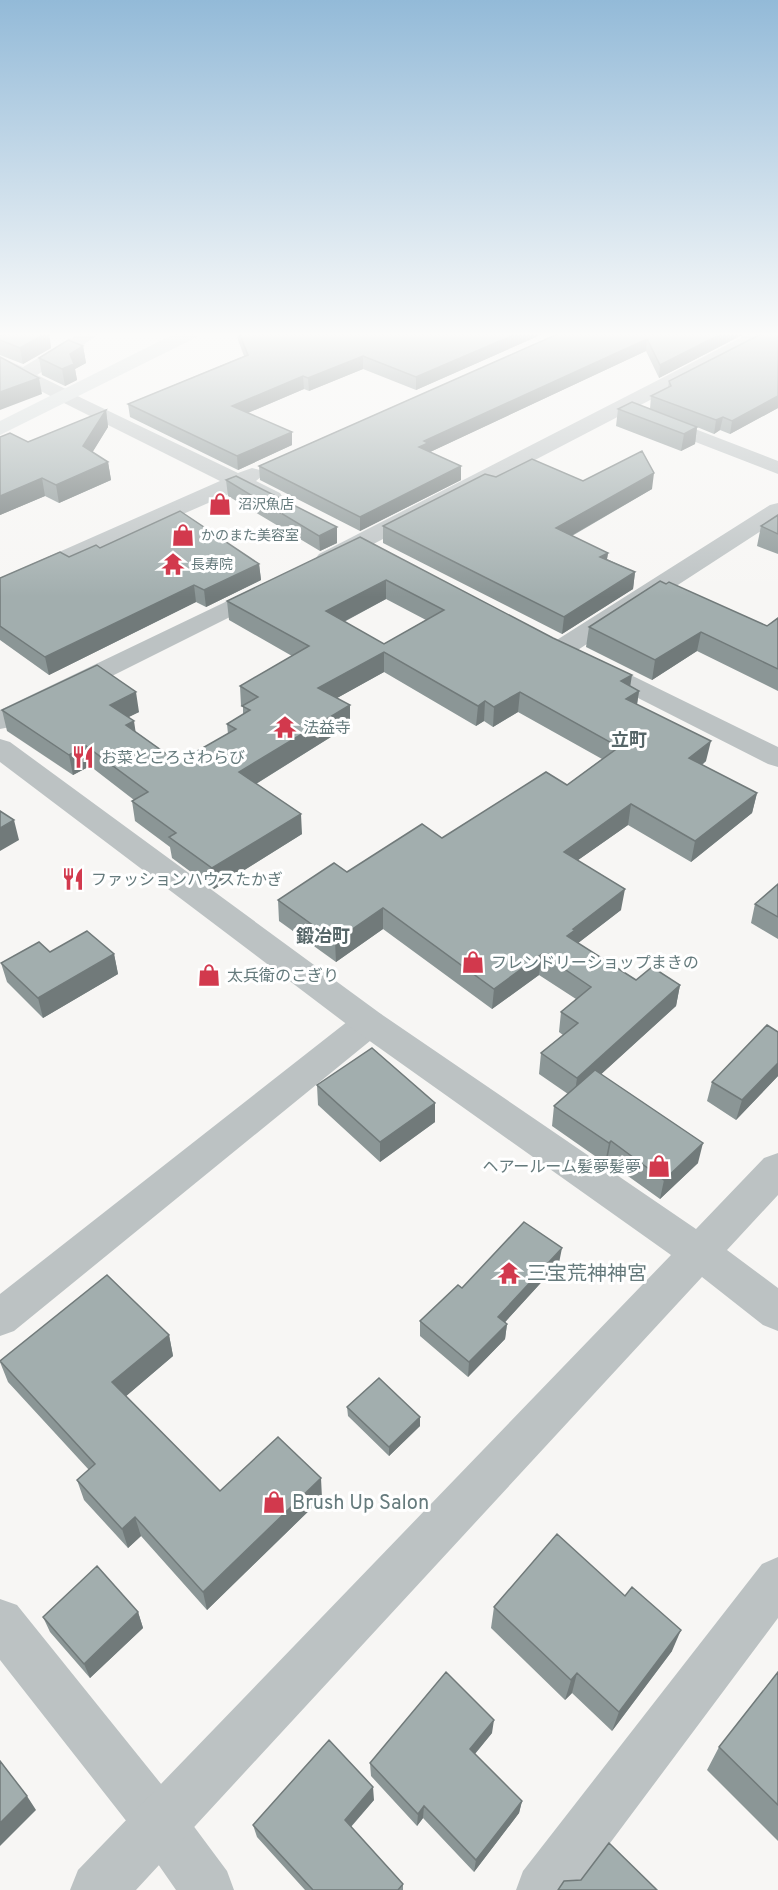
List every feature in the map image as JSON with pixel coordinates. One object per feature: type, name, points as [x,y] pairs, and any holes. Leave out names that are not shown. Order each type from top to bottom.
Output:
[{"type":"main road","points":[[0,429],[16,421]]},
{"type":"street","points":[[117,421],[289,507]]},
{"type":"street","points":[[306,570],[370,549],[598,421]]},
{"type":"street","points":[[659,421],[778,468]]},
{"type":"street","points":[[0,587],[272,466]]},
{"type":"street","points":[[778,510],[551,643],[778,758]]},
{"type":"street","points":[[329,528],[370,549]]},
{"type":"street","points":[[0,721],[285,580]]},
{"type":"street","points":[[0,748],[369,1023],[700,1253],[778,1312]]},
{"type":"street","points":[[0,1318],[369,1023]]},
{"type":"street","points":[[98,1890],[778,1169]]},
{"type":"street","points":[[542,1890],[778,1580]]},
{"type":"street","points":[[0,1622],[160,1823],[208,1890]]},
{"type":"building","points":[[79,421],[99,421],[83,446],[108,462],[56,485],[42,478],[0,496],[0,437],[10,433],[28,442]]},
{"type":"building","points":[[164,421],[267,421],[292,432],[237,456]]},
{"type":"building","points":[[360,421],[467,421],[424,441],[428,443],[419,447],[461,466],[360,517],[259,466]]},
{"type":"building","points":[[650,421],[682,421],[697,427],[684,434]]},
{"type":"building","points":[[642,451],[654,473],[556,528],[608,553],[600,557],[635,572],[564,617],[383,526],[485,474],[496,477],[532,459],[583,481]]},
{"type":"building","points":[[236,476],[337,527],[319,536],[226,480]]},
{"type":"building","points":[[180,511],[259,564],[204,590],[194,585],[45,657],[0,626],[0,578],[60,552],[69,557],[96,545],[100,548]]},
{"type":"building","points":[[778,515],[778,534],[761,526]]},
{"type":"building","points":[[360,537],[553,638],[632,675],[621,681],[639,691],[626,699],[711,741],[689,758],[757,793],[695,841],[631,804],[564,852],[625,889],[567,936],[636,980],[652,967],[680,985],[577,1078],[541,1053],[578,1023],[561,1012],[591,987],[542,954],[494,989],[383,908],[335,941],[278,900],[334,863],[347,872],[422,824],[442,838],[546,772],[567,785],[619,747],[520,692],[494,707],[485,701],[478,706],[384,652],[318,688],[350,705],[239,772],[301,814],[212,868],[169,837],[176,833],[132,801],[148,792],[86,746],[69,755],[2,710],[97,665],[136,692],[110,705],[134,721],[126,725],[178,762],[236,729],[227,724],[250,710],[242,706],[258,697],[240,686],[309,646],[227,601]],"holes":[[[386,580],[444,610],[384,644],[326,611]]]},
{"type":"building","points":[[660,581],[666,584],[669,582],[767,626],[778,618],[778,669],[701,632],[655,660],[589,627]]},
{"type":"building","points":[[0,811],[14,820],[0,828]]},
{"type":"building","points":[[778,884],[778,917],[755,904]]},
{"type":"building","points":[[87,931],[114,954],[38,998],[1,963],[39,942],[50,952]]},
{"type":"building","points":[[767,1025],[778,1032],[778,1063],[742,1100],[712,1082]]},
{"type":"building","points":[[372,1048],[435,1103],[380,1142],[317,1085]]},
{"type":"building","points":[[595,1070],[703,1143],[664,1180],[611,1141],[609,1143],[554,1106]]},
{"type":"building","points":[[524,1222],[562,1248],[498,1317],[507,1324],[469,1362],[420,1321],[458,1285],[462,1288]]},
{"type":"building","points":[[107,1275],[169,1335],[112,1382],[220,1491],[278,1437],[321,1478],[203,1592],[135,1517],[122,1529],[77,1480],[95,1464],[0,1361]]},
{"type":"building","points":[[379,1378],[420,1417],[389,1447],[347,1407]]},
{"type":"building","points":[[557,1534],[625,1596],[632,1587],[681,1630],[619,1712],[577,1673],[571,1680],[494,1607]]},
{"type":"building","points":[[97,1566],[138,1612],[84,1664],[43,1617]]},
{"type":"building","points":[[446,1672],[494,1720],[470,1749],[522,1801],[476,1860],[424,1806],[418,1814],[370,1763]]},
{"type":"building","points":[[778,1672],[778,1805],[719,1747]]},
{"type":"building","points":[[329,1740],[373,1787],[345,1820],[403,1884],[398,1890],[313,1890],[253,1825]]},
{"type":"building","points":[[0,1761],[27,1796],[0,1823]]},
{"type":"building","points":[[609,1843],[657,1890],[558,1890],[564,1881],[581,1880]]},
{"type":"place","name":"沼沢魚店","points":[[220,504]]},
{"type":"place","name":"かのまた美容室","points":[[183,535]]},
{"type":"place","name":"長寿院","points":[[173,564]]},
{"type":"place","name":"法益寺","points":[[285,727]]},
{"type":"place","name":"お菜ところさわらび","points":[[83,757]]},
{"type":"place","name":"ファッションハウスたかぎ","points":[[73,879]]},
{"type":"place","name":"フレンドリーショップまきの","points":[[473,962]]},
{"type":"place","name":"太兵衛のこぎり","points":[[209,975]]},
{"type":"place","name":"ヘアールーム髪夢髪夢","points":[[659,1166]]},
{"type":"place","name":"三宝荒神神宮","points":[[509,1273]]},
{"type":"place","name":"Brush Up Salon","points":[[274,1502]]},
{"type":"district","name":"立町","points":[[629,740]]},
{"type":"district","name":"鍛冶町","points":[[323,936]]}]
